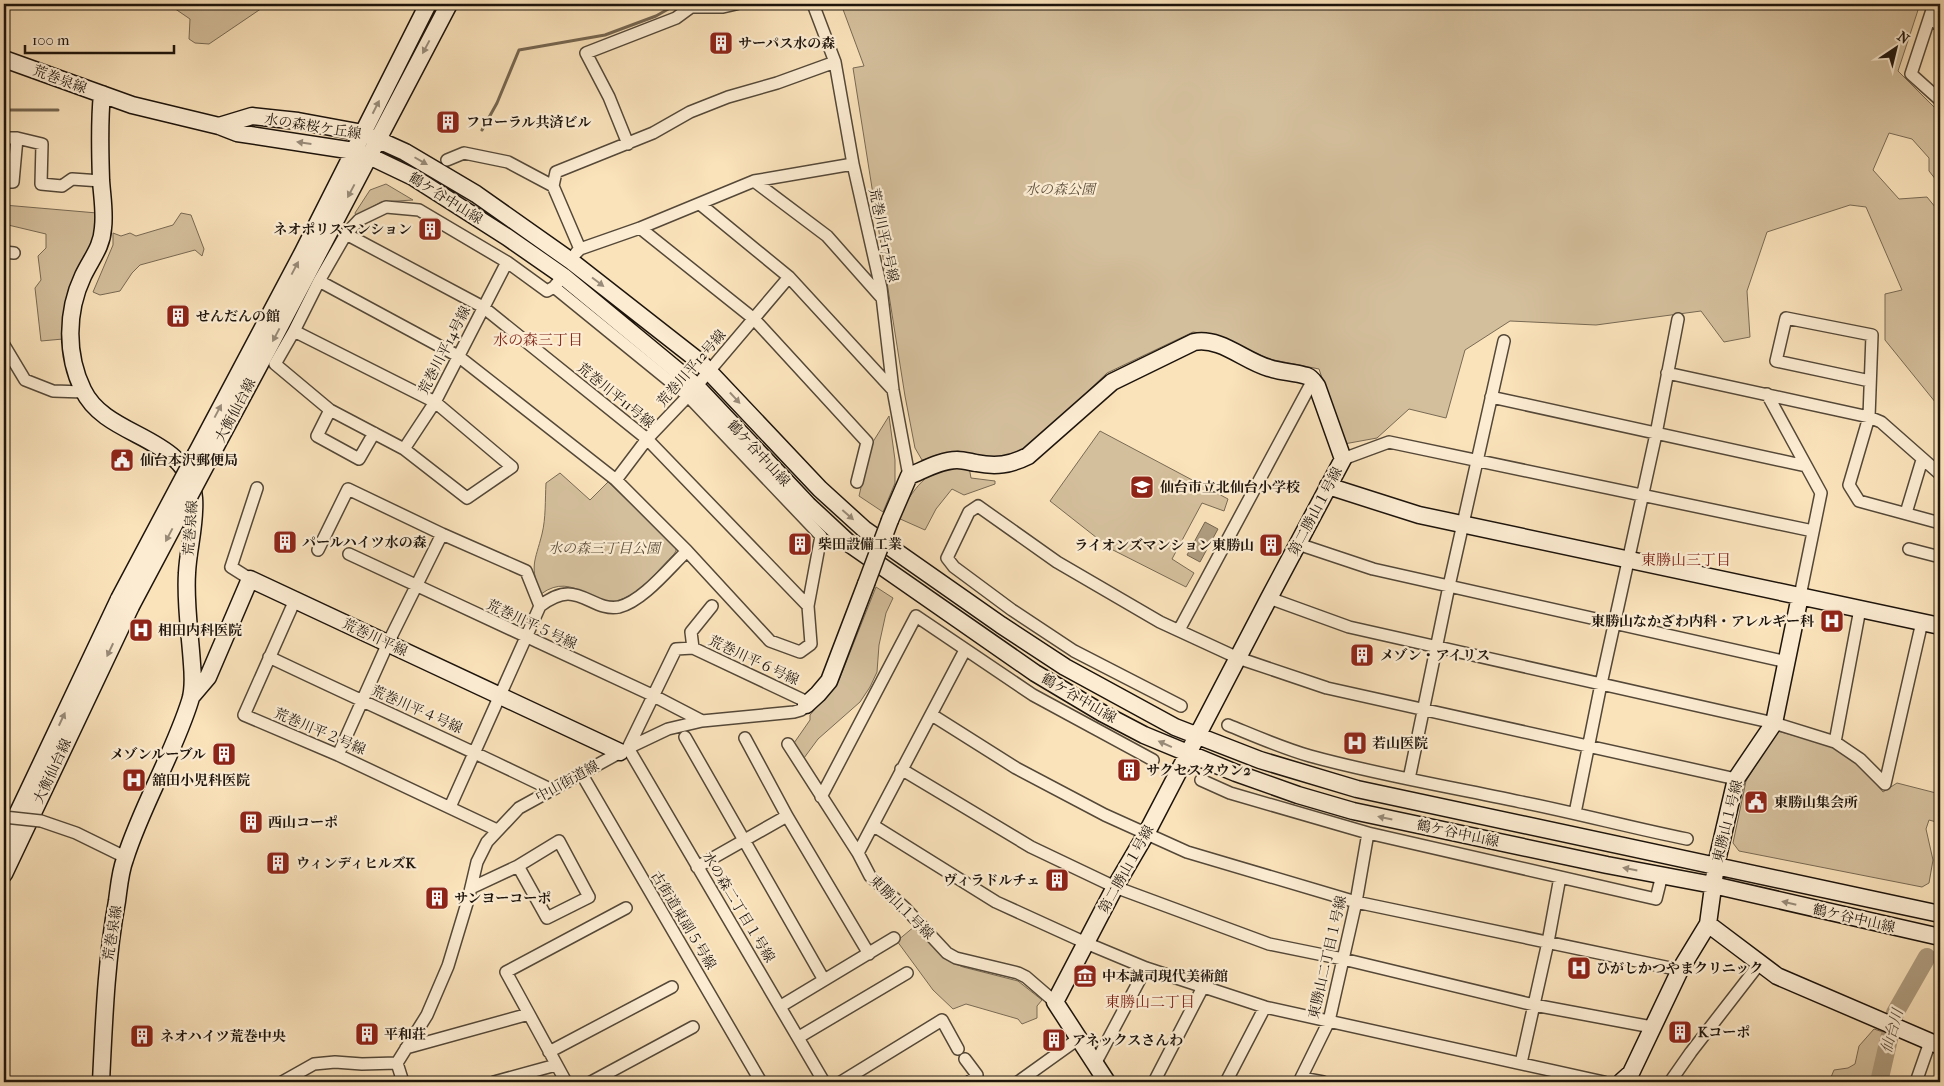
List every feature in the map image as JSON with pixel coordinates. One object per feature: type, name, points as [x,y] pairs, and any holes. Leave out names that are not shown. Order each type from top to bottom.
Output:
[{"type":"street","name":"大衡仙台線","points":[[4,842],[125,602],[202,457],[268,349],[370,136],[428,4]]},
{"type":"street","name":"大衡仙台線","points":[[370,136],[448,4]]},
{"type":"street","points":[[628,144],[609,97],[586,53],[676,18],[691,7],[723,7],[736,4]]},
{"type":"street","name":"荒巻川平17号線","points":[[813,4],[835,62],[853,164],[882,298],[893,390],[909,476]]},
{"type":"street","points":[[1934,4],[1911,74],[1940,100]]},
{"type":"street","points":[[1930,17],[1940,26]]},
{"type":"street","name":"荒巻泉線","points":[[4,59],[102,94],[100,137],[103,231],[98,251],[84,275],[74,298],[70,333],[74,364],[84,392],[97,408],[113,420],[169,452],[189,478],[194,498],[187,582],[187,608],[193,677],[191,697],[179,731],[126,857],[111,931],[106,974],[101,1082]]},
{"type":"street","points":[[835,62],[777,84],[728,96],[690,112],[654,133],[556,172],[553,186],[575,255],[754,181],[853,164]]},
{"type":"street","name":"水の森桜ケ丘線","points":[[102,94],[132,105],[219,126],[237,133],[362,153]]},
{"type":"street","name":"水の森桜ケ丘線","points":[[219,126],[252,116],[298,121],[370,136],[405,152],[575,255],[710,370],[820,488],[864,529],[1001,625],[1065,667],[1152,716],[1197,736],[1260,760],[1357,789],[1940,914]]},
{"type":"street","points":[[4,138],[16,138],[42,144],[40,184],[62,186],[72,179],[101,182]]},
{"type":"street","points":[[4,182],[13,182],[16,138]]},
{"type":"street","points":[[447,160],[464,152],[508,162],[553,186]]},
{"type":"street","name":"鶴ケ谷中山線","points":[[362,153],[414,177],[447,197],[558,282],[692,391],[851,545],[1003,651],[1077,698],[1144,735],[1236,773],[1354,811],[1940,934]]},
{"type":"street","points":[[754,181],[827,236],[882,298]]},
{"type":"street","points":[[700,204],[789,277],[893,390]]},
{"type":"street","points":[[294,331],[435,402],[512,467],[467,498],[404,449],[330,410],[275,364],[346,234],[359,220],[386,207],[419,210],[507,262],[547,290],[558,282]]},
{"type":"street","points":[[640,228],[754,319],[867,442],[857,482]]},
{"type":"street","name":"荒巻川平11号線","points":[[346,234],[483,307],[647,440],[808,606]]},
{"type":"street","name":"荒巻川平14号線","points":[[404,449],[435,402],[507,262]]},
{"type":"street","name":"荒巻川平12号線","points":[[616,480],[647,440],[692,391],[789,277]]},
{"type":"street","points":[[319,281],[458,356],[616,480],[687,551],[770,641],[800,652],[810,644],[808,606],[821,536],[692,391]]},
{"type":"street","points":[[1870,381],[1776,361],[1786,318],[1872,335],[1869,417],[1849,485],[1858,501],[1940,523]]},
{"type":"street","points":[[1575,813],[1600,684],[1644,495],[1678,319]]},
{"type":"street","points":[[909,476],[946,461],[966,460],[1001,466],[1019,461],[1028,456],[1112,382],[1194,342],[1204,340],[1217,344],[1268,368],[1306,376],[1313,380],[1178,630]]},
{"type":"street","points":[[1409,779],[1448,586],[1504,341]]},
{"type":"street","points":[[4,345],[25,380],[53,391],[84,392]]},
{"type":"street","points":[[1667,373],[1869,417],[1881,422],[1940,474]]},
{"type":"street","name":"第二勝山１号線","points":[[1055,1002],[1114,887],[1146,834],[1268,598],[1343,459],[1317,386],[1313,380]]},
{"type":"street","name":"東勝山１号線","points":[[1621,1082],[1631,1073],[1680,970],[1708,924],[1716,866],[1736,779],[1774,723],[1787,662],[1821,493],[1767,394]]},
{"type":"street","points":[[1491,397],[1806,466]]},
{"type":"street","points":[[330,410],[317,436],[351,455],[360,459],[374,433]]},
{"type":"street","points":[[1343,459],[1389,442],[1813,530]]},
{"type":"street","points":[[1906,513],[1922,460]]},
{"type":"street","name":"中山街道線","points":[[397,1063],[427,1015],[448,966],[477,862],[487,842],[497,830],[519,808],[624,750],[668,729],[702,721],[801,710],[818,694],[829,680],[890,520],[909,476]]},
{"type":"street","points":[[1328,486],[1419,515],[1940,626]]},
{"type":"street","points":[[191,697],[208,676],[250,579],[231,567],[257,488]]},
{"type":"street","points":[[318,550],[348,489],[442,534],[526,571],[540,606]]},
{"type":"street","points":[[1181,706],[1074,651],[1012,610],[954,567],[947,558],[969,512],[978,506],[1057,562],[1160,622],[1238,658],[1327,688],[1736,779]]},
{"type":"street","points":[[338,755],[388,643],[442,534]]},
{"type":"street","points":[[1298,544],[1374,569],[1787,662]]},
{"type":"street","points":[[1909,549],[1940,557]]},
{"type":"street","points":[[450,807],[540,606],[556,596],[569,594],[605,607],[620,606],[639,597],[687,551]]},
{"type":"street","name":"荒巻川平５号線","points":[[349,554],[416,587],[652,695],[702,721]]},
{"type":"street","name":"荒巻川平線","points":[[250,579],[500,696],[624,750]]},
{"type":"street","points":[[1268,598],[1349,627],[1774,723],[1835,742],[1860,759],[1885,784],[1922,622]]},
{"type":"street","name":"荒巻川平２号線","points":[[295,600],[244,715],[338,755],[497,830]]},
{"type":"street","name":"大衡仙台線","points":[[4,874],[125,602]]},
{"type":"street","points":[[693,648],[691,632],[712,606]]},
{"type":"street","points":[[1835,742],[1860,609]]},
{"type":"street","points":[[1001,625],[1012,610]]},
{"type":"street","points":[[821,797],[916,616],[1033,695],[1153,760]]},
{"type":"street","name":"荒巻川平６号線","points":[[624,750],[676,649],[693,648],[801,699],[806,705]]},
{"type":"street","points":[[858,853],[874,826],[901,769],[932,715],[965,650]]},
{"type":"street","points":[[991,668],[1003,651]]},
{"type":"street","points":[[1065,667],[1074,651]]},
{"type":"street","name":"荒巻川平４号線","points":[[269,658],[475,752],[552,790]]},
{"type":"street","points":[[1152,716],[1162,696]]},
{"type":"street","points":[[932,715],[1016,768],[1105,815],[1187,852],[1356,902],[1680,970]]},
{"type":"street","points":[[1228,725],[1267,742],[1309,756],[1688,839]]},
{"type":"street","points":[[1136,751],[1144,735]]},
{"type":"street","points":[[684,737],[824,980]]},
{"type":"street","points":[[745,738],[787,816],[868,954]]},
{"type":"street","points":[[1260,760],[1267,742]]},
{"type":"street","name":"東勝山１号線","points":[[788,744],[858,853],[870,876],[906,909],[951,956],[1018,973],[1026,977],[1055,1002],[1107,1082]]},
{"type":"street","name":"水の森二丁目１号線","points":[[624,750],[781,1006],[824,1082]]},
{"type":"street","points":[[1304,774],[1309,756]]},
{"type":"street","points":[[901,769],[1030,847],[1114,887],[1269,944],[1343,959],[1534,1005],[1652,1027]]},
{"type":"street","points":[[1229,792],[1236,773]]},
{"type":"street","name":"古街道東副５号線","points":[[581,774],[761,1082]]},
{"type":"street","points":[[1201,780],[1229,792],[1368,833],[1656,899],[1662,875]]},
{"type":"street","points":[[1305,814],[1310,798]]},
{"type":"street","points":[[1504,821],[1509,799]]},
{"type":"street","points":[[697,867],[787,816]]},
{"type":"street","points":[[4,818],[41,821],[76,833],[126,857]]},
{"type":"street","points":[[874,826],[996,902],[1146,968],[1203,988],[1265,1007],[1604,1082]]},
{"type":"street","points":[[1632,848],[1637,829]]},
{"type":"street","name":"東勝山二丁目１号線","points":[[1301,1080],[1329,1021],[1356,902],[1368,833]]},
{"type":"street","points":[[1484,859],[1488,839]]},
{"type":"street","points":[[471,888],[518,866],[559,841],[589,897],[547,918],[518,866]]},
{"type":"street","points":[[1521,1063],[1548,942],[1560,877]]},
{"type":"street","points":[[566,1082],[506,972],[626,908]]},
{"type":"street","points":[[1708,924],[1777,976],[1935,1044],[1916,1082]]},
{"type":"street","points":[[781,1006],[894,938]]},
{"type":"street","points":[[1670,1082],[1760,963]]},
{"type":"street","points":[[1095,1064],[1146,968]]},
{"type":"street","points":[[799,1037],[907,974]]},
{"type":"street","points":[[549,1052],[672,987]]},
{"type":"street","points":[[1154,1082],[1203,988]]},
{"type":"street","points":[[1226,1082],[1265,1007]]},
{"type":"street","points":[[406,1048],[528,1014]]},
{"type":"street","points":[[841,1082],[942,1020],[961,1054],[977,1075],[969,1082]]},
{"type":"street","points":[[591,1082],[693,1027]]},
{"type":"street","points":[[1025,1080],[1078,1039]]},
{"type":"street","points":[[282,1082],[314,1064],[335,1062],[362,1064],[397,1063],[403,1082]]},
{"type":"street","points":[[494,1082],[556,1065]]},
{"type":"street","points":[[1301,1080],[1322,1082]]},
{"type":"green space","points":[[168,4],[268,4],[209,44],[195,43],[189,39],[190,19]]},
{"type":"green space","name":"水の森公園","points":[[841,4],[1920,4],[1898,71],[1940,113],[1940,185],[1929,171],[1929,158],[1912,139],[1889,133],[1873,170],[1899,199],[1927,197],[1940,213],[1940,408],[1885,340],[1885,294],[1902,290],[1866,207],[1850,205],[1767,232],[1747,291],[1750,337],[1724,342],[1701,311],[1596,325],[1510,321],[1465,350],[1446,418],[1409,409],[1377,438],[1344,444],[1319,369],[1269,359],[1216,335],[1193,332],[1107,373],[1063,415],[1022,450],[1002,457],[984,457],[958,451],[922,460],[915,448],[905,396],[853,68],[864,66]]},
{"type":"green space","points":[[386,184],[413,200],[381,202],[356,216],[355,213],[370,190]]},
{"type":"green space","points":[[4,205],[97,213],[95,245],[63,339],[41,341],[35,288],[41,280],[38,256],[46,248],[46,234],[4,224]]},
{"type":"green space","points":[[181,213],[191,215],[204,249],[202,256],[195,250],[140,265],[120,291],[100,295],[93,292],[113,245],[113,233],[121,236],[130,233],[136,236],[173,225]]},
{"type":"green space","points":[[889,416],[895,460],[895,483],[883,512],[859,496],[871,445]]},
{"type":"green space","points":[[1100,431],[1228,499],[1224,511],[1202,503],[1172,559],[1194,573],[1186,587],[1111,549],[1050,501]]},
{"type":"green space","points":[[943,467],[969,467],[971,478],[995,481],[995,484],[964,495],[952,489],[936,509],[925,530],[898,518],[916,488],[935,471]]},
{"type":"green space","name":"水の森三丁目公園","points":[[560,473],[590,500],[608,482],[676,547],[674,554],[645,584],[625,598],[614,601],[604,600],[564,586],[553,588],[541,594],[535,577],[534,564],[545,515],[546,483]]},
{"type":"green space","points":[[876,587],[893,598],[886,613],[879,645],[877,672],[860,702],[818,739],[804,758],[794,743],[810,720],[810,715],[839,680]]},
{"type":"green space","points":[[1777,731],[1833,746],[1861,766],[1883,792],[1897,783],[1940,794],[1940,823],[1929,820],[1926,829],[1933,860],[1929,883],[1922,887],[1739,851],[1733,843],[1746,781]]},
{"type":"green space","points":[[915,926],[949,961],[963,967],[1018,981],[1042,1000],[1037,1006],[1037,1018],[1022,1024],[1018,1019],[966,1004],[953,1009],[933,990],[897,941]]},
{"type":"green space","points":[[1874,1029],[1889,1034],[1877,1082],[1829,1082],[1834,1070],[1848,1068],[1855,1064],[1859,1046]]},
{"type":"shaded area","points":[[1205,522],[1218,529],[1200,562],[1187,555]]},
{"type":"waterway","points":[[482,130],[497,103],[519,50],[605,35],[656,16],[677,4]]},
{"type":"waterway","points":[[4,110],[58,110]]},
{"type":"waterway","name":"仙台川","points":[[1879,1082],[1895,1013],[1927,957]]},
{"type":"place","name":"サーパス水の森","points":[[721,43]]},
{"type":"place","name":"フローラル共済ビル","points":[[448,122]]},
{"type":"place","name":"ネオポリスマンション","points":[[430,229]]},
{"type":"place","name":"せんだんの館","points":[[178,316]]},
{"type":"place","name":"仙台本沢郵便局","points":[[122,460]]},
{"type":"place","name":"仙台市立北仙台小学校","points":[[1142,487]]},
{"type":"place","name":"パールハイツ水の森","points":[[285,542]]},
{"type":"place","name":"柴田設備工業","points":[[800,544]]},
{"type":"place","name":"ライオンズマンション東勝山","points":[[1271,545]]},
{"type":"place","name":"東勝山なかざわ内科・アレルギー科","points":[[1832,621]]},
{"type":"place","name":"相田内科医院","points":[[141,630]]},
{"type":"place","name":"メゾン・アイリス","points":[[1362,655]]},
{"type":"place","name":"若山医院","points":[[1355,743]]},
{"type":"place","name":"メゾンルーブル","points":[[224,754]]},
{"type":"place","name":"サクセスタウン2","points":[[1129,770]]},
{"type":"place","name":"舘田小児科医院","points":[[134,780]]},
{"type":"place","name":"東勝山集会所","points":[[1756,802]]},
{"type":"place","name":"西山コーポ","points":[[251,822]]},
{"type":"place","name":"ウィンディヒルズK","points":[[278,863]]},
{"type":"place","name":"ヴィラドルチェ","points":[[1057,880]]},
{"type":"place","name":"サンヨーコーポ","points":[[437,898]]},
{"type":"place","name":"ひがしかつやまクリニック","points":[[1579,968]]},
{"type":"place","name":"中本誠司現代美術館","points":[[1085,976]]},
{"type":"place","name":"Kコーポ","points":[[1680,1032]]},
{"type":"place","name":"平和荘","points":[[367,1034]]},
{"type":"place","name":"ネオハイツ荒巻中央","points":[[142,1036]]},
{"type":"place","name":"アネックスさんわ","points":[[1054,1040]]},
{"type":"district","name":"水の森三丁目","points":[[538,340]]},
{"type":"district","name":"東勝山三丁目","points":[[1686,560]]},
{"type":"district","name":"東勝山二丁目","points":[[1150,1002]]}]
